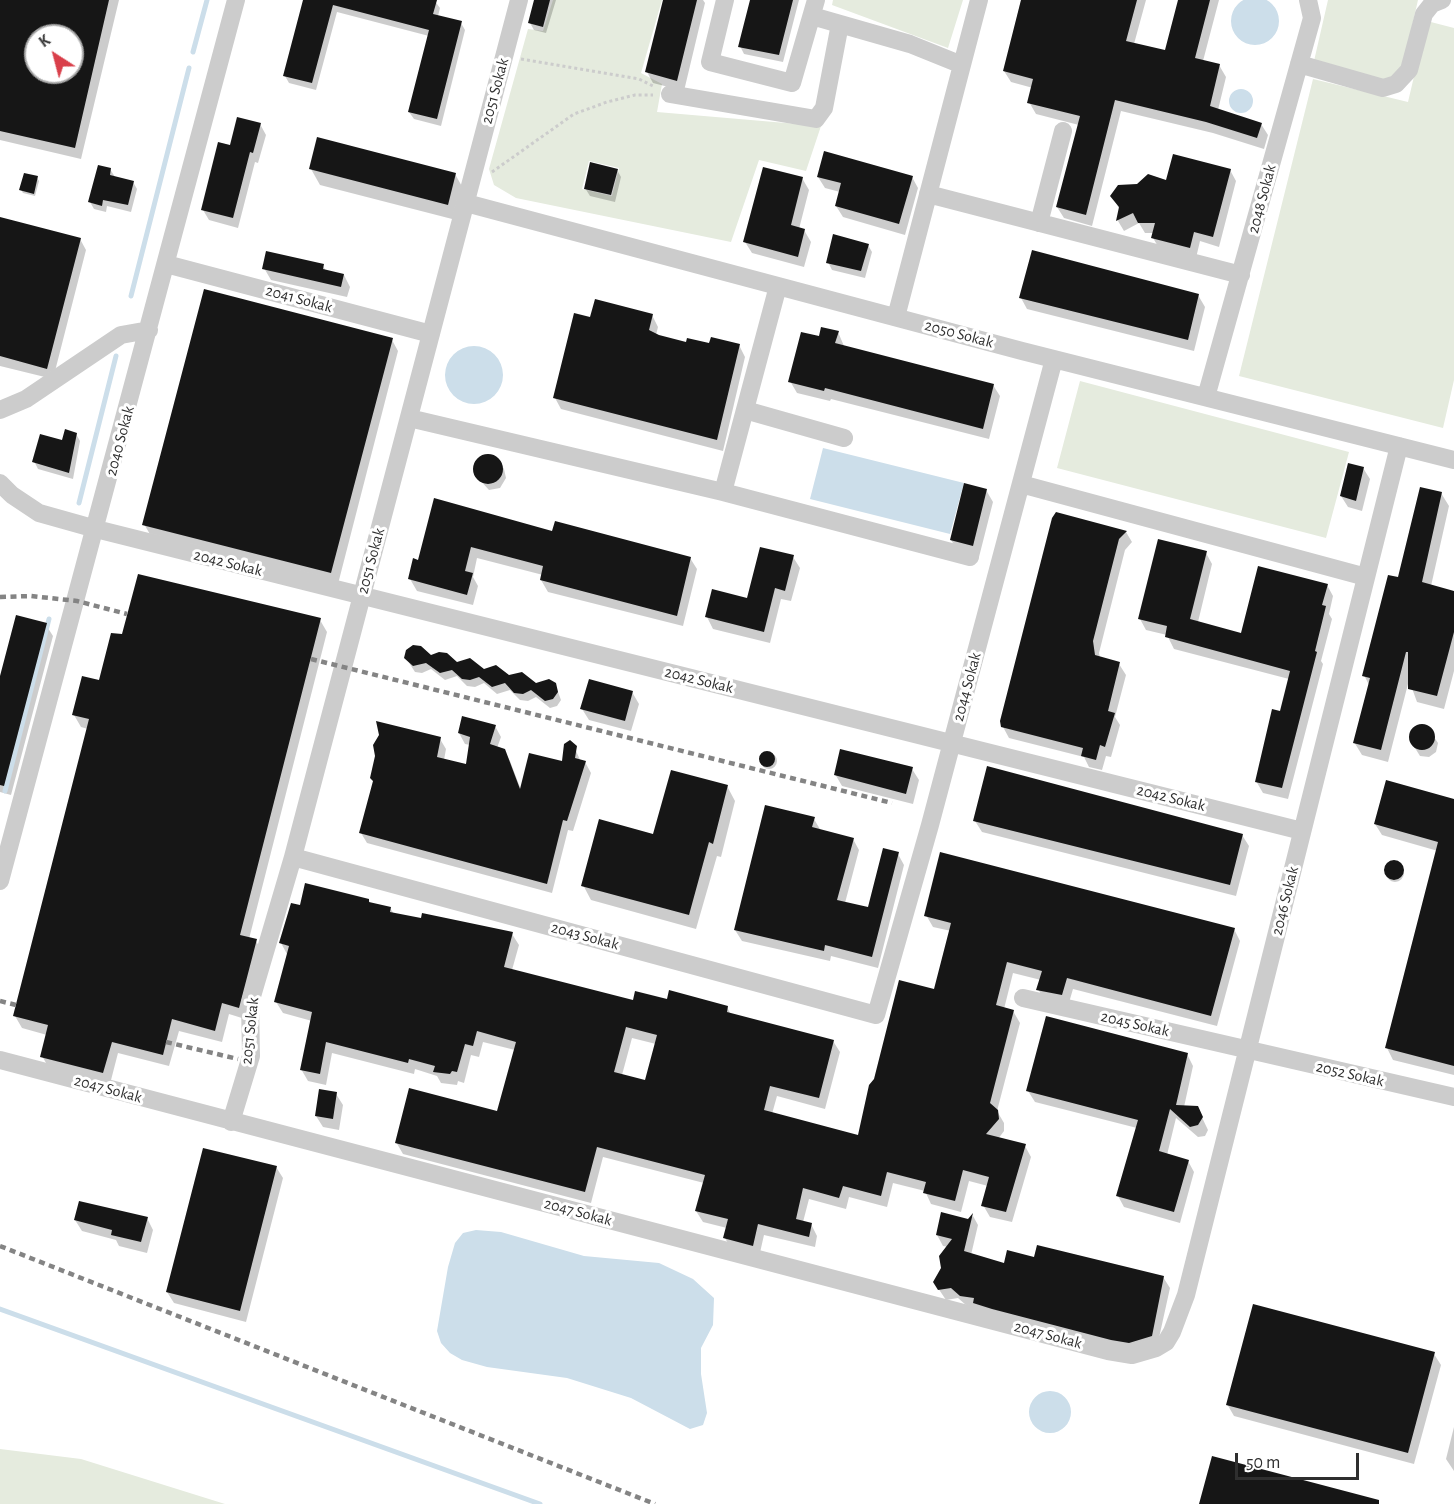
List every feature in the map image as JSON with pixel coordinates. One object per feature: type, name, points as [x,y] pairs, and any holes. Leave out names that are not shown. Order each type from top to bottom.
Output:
[{"type":"lane","name":"2040 Sokak","points":[[0,881],[96,530],[236,0]]},
{"type":"lane","points":[[725,0],[710,62],[792,83],[814,8],[840,24],[910,44],[962,65]]},
{"type":"lane","points":[[896,317],[979,0]]},
{"type":"lane","name":"2048 Sokak","points":[[1206,397],[1312,18],[1308,0]]},
{"type":"lane","points":[[1299,64],[1383,88],[1396,84],[1409,70],[1424,14],[1432,4],[1442,0]]},
{"type":"lane","name":"2051 Sokak","points":[[231,1122],[251,1056],[250,1003],[293,857],[504,56],[516,1]]},
{"type":"lane","points":[[670,94],[816,118],[824,108],[840,24]]},
{"type":"lane","points":[[1039,223],[1063,131]]},
{"type":"lane","points":[[928,194],[1241,275]]},
{"type":"lane","name":"2050 Sokak","points":[[467,196],[778,286],[1054,359],[1454,460]]},
{"type":"lane","name":"2041 Sokak","points":[[166,264],[431,334]]},
{"type":"lane","points":[[723,492],[778,286]]},
{"type":"lane","points":[[0,410],[26,399],[121,335],[149,330]]},
{"type":"lane","name":"2044 Sokak","points":[[876,1015],[952,743],[1054,359]]},
{"type":"lane","points":[[745,410],[844,438]]},
{"type":"lane","points":[[409,418],[723,492],[970,557]]},
{"type":"lane","name":"2046 Sokak","points":[[1156,1348],[1166,1342],[1172,1332],[1186,1295],[1399,446]]},
{"type":"lane","name":"2042 Sokak","points":[[0,483],[12,495],[39,513],[96,530],[1302,831]]},
{"type":"lane","points":[[1021,484],[1366,577]]},
{"type":"lane","name":"2043 Sokak","points":[[293,857],[876,1015]]},
{"type":"lane","name":"2045 Sokak","points":[[1023,998],[1247,1050]]},
{"type":"lane","name":"2052 Sokak","points":[[1247,1050],[1454,1097]]},
{"type":"lane","name":"2047 Sokak","points":[[0,1060],[1108,1351],[1132,1355],[1156,1348]]},
{"type":"path","points":[[504,56],[639,79],[670,94]]},
{"type":"path","points":[[467,196],[574,114],[635,95],[670,94]]},
{"type":"shaded area","points":[[553,0],[662,0],[641,73],[662,84],[657,112],[821,126],[806,171],[759,160],[731,242],[516,198],[494,185],[489,169],[528,29],[543,31]],"holes":[[[589,161],[619,168],[612,196],[582,189]]]},
{"type":"shaded area","points":[[833,0],[963,0],[948,48],[832,5]]},
{"type":"shaded area","points":[[1328,0],[1418,0],[1403,65],[1396,74],[1386,80],[1314,61]]},
{"type":"shaded area","points":[[1427,21],[1454,28],[1454,380],[1443,428],[1239,376],[1313,79],[1408,102]]},
{"type":"shaded area","points":[[1080,381],[1349,452],[1326,538],[1057,468]]},
{"type":"shaded area","points":[[0,1449],[81,1459],[225,1504],[0,1504]]},
{"type":"water","points":[[1255,-3],[1272,4],[1279,21],[1272,38],[1255,45],[1238,38],[1231,21],[1238,4]]},
{"type":"water","points":[[1241,89],[1250,92],[1253,101],[1250,110],[1241,113],[1232,110],[1229,101],[1232,92]]},
{"type":"water","points":[[468,346],[480,346],[495,354],[503,369],[503,381],[495,396],[480,404],[468,404],[453,396],[445,381],[445,369],[453,354]]},
{"type":"water","points":[[823,448],[964,483],[950,534],[810,499]]},
{"type":"water","points":[[476,1230],[501,1232],[584,1256],[659,1263],[693,1279],[714,1298],[713,1325],[701,1348],[701,1374],[707,1413],[703,1425],[690,1429],[631,1398],[567,1378],[487,1367],[462,1360],[450,1353],[441,1343],[437,1331],[448,1267],[455,1243],[463,1233]]},
{"type":"water","points":[[1050,1391],[1065,1397],[1071,1412],[1065,1427],[1050,1433],[1035,1427],[1029,1412],[1035,1397]]},
{"type":"building","points":[[0,0],[109,0],[75,148],[0,131]]},
{"type":"building","points":[[303,0],[437,0],[433,14],[462,21],[437,119],[408,112],[429,30],[333,5],[312,83],[283,76]]},
{"type":"building","points":[[534,0],[550,0],[543,27],[528,23]]},
{"type":"building","points":[[663,0],[697,0],[677,81],[645,72]]},
{"type":"building","points":[[750,0],[793,0],[779,55],[738,47]]},
{"type":"building","points":[[1021,0],[1137,0],[1126,41],[1165,50],[1178,0],[1210,0],[1195,58],[1220,64],[1210,106],[1262,123],[1257,138],[1206,122],[1115,100],[1086,215],[1056,207],[1080,116],[1027,103],[1033,79],[1003,71]]},
{"type":"building","points":[[237,117],[261,123],[253,153],[250,152],[233,218],[201,210],[218,142],[230,145]]},
{"type":"building","points":[[317,137],[456,173],[448,205],[309,169]]},
{"type":"building","points":[[824,151],[913,176],[899,224],[835,206],[841,183],[817,177]]},
{"type":"building","points":[[1173,154],[1231,169],[1213,237],[1194,232],[1190,248],[1151,238],[1155,223],[1138,223],[1133,213],[1116,221],[1119,207],[1110,196],[1118,185],[1137,184],[1148,174],[1166,180]]},
{"type":"building","points":[[590,162],[618,169],[611,195],[584,189]]},
{"type":"building","points":[[98,165],[111,168],[110,175],[134,181],[128,205],[103,200],[102,206],[88,202]]},
{"type":"building","points":[[763,167],[803,177],[791,225],[805,229],[798,257],[743,242]]},
{"type":"building","points":[[24,173],[38,176],[34,194],[19,190]]},
{"type":"building","points":[[0,217],[81,238],[47,369],[0,356]]},
{"type":"building","points":[[833,234],[869,244],[861,271],[826,263]]},
{"type":"building","points":[[1032,250],[1199,294],[1188,340],[1019,298]]},
{"type":"building","points":[[266,251],[324,264],[323,269],[344,274],[341,287],[262,269]]},
{"type":"building","points":[[204,289],[393,338],[331,573],[142,525]]},
{"type":"building","points":[[595,299],[653,314],[649,330],[659,335],[686,342],[687,338],[709,343],[711,337],[740,344],[717,440],[553,398],[574,313],[590,317]]},
{"type":"building","points":[[821,327],[839,331],[835,343],[994,384],[983,429],[825,388],[824,391],[788,382],[801,332],[819,336]]},
{"type":"building","points":[[65,429],[77,433],[69,473],[32,462],[40,434],[62,440]]},
{"type":"building","points":[[488,454],[494,455],[502,463],[502,475],[494,483],[488,484],[482,483],[474,475],[473,469],[474,463],[482,455]]},
{"type":"building","points":[[1348,463],[1364,467],[1356,501],[1340,496]]},
{"type":"building","points":[[964,483],[987,489],[973,546],[950,540]]},
{"type":"building","points":[[1420,487],[1442,492],[1422,582],[1454,591],[1454,632],[1437,696],[1408,689],[1408,652],[1406,652],[1381,750],[1353,743],[1370,678],[1362,676],[1388,575],[1398,577]]},
{"type":"building","points":[[434,498],[552,531],[555,521],[691,557],[677,616],[540,580],[543,566],[471,547],[465,571],[473,573],[467,595],[408,579],[413,558],[418,560]]},
{"type":"building","points":[[1056,512],[1127,531],[1119,539],[1093,641],[1095,655],[1120,662],[1108,711],[1115,713],[1105,747],[1100,745],[1096,760],[1081,756],[1083,748],[1001,727],[1000,721],[1052,518]]},
{"type":"building","points":[[1158,539],[1207,551],[1190,619],[1241,633],[1258,566],[1328,584],[1322,605],[1326,606],[1315,651],[1317,652],[1282,788],[1255,782],[1272,709],[1280,711],[1290,671],[1165,637],[1167,626],[1138,619]]},
{"type":"building","points":[[760,547],[794,555],[785,591],[775,588],[764,632],[705,617],[712,589],[747,598]]},
{"type":"building","points":[[138,574],[321,618],[240,935],[257,939],[239,1008],[222,1003],[215,1031],[172,1019],[163,1055],[112,1042],[103,1073],[40,1057],[48,1025],[13,1016],[89,719],[72,715],[82,676],[99,680],[111,633],[122,634]]},
{"type":"building","points":[[16,615],[47,623],[4,786],[0,785],[0,676]]},
{"type":"building","points":[[413,645],[421,646],[431,655],[439,652],[447,653],[457,662],[470,658],[484,669],[496,665],[509,675],[522,672],[536,683],[549,679],[556,683],[558,692],[553,699],[545,701],[531,690],[523,694],[514,693],[505,683],[492,687],[479,677],[470,680],[462,679],[452,670],[440,673],[426,663],[413,666],[404,658],[406,650]]},
{"type":"building","points":[[589,679],[633,691],[625,721],[580,709]]},
{"type":"building","points":[[462,716],[496,725],[490,744],[505,749],[520,789],[529,753],[562,761],[564,744],[570,740],[577,746],[575,758],[586,761],[567,821],[563,820],[547,884],[359,833],[373,781],[370,778],[375,756],[373,745],[379,735],[376,721],[441,737],[437,757],[466,764],[470,737],[458,733]]},
{"type":"building","points":[[1422,724],[1431,728],[1435,737],[1431,746],[1422,750],[1413,746],[1409,737],[1413,728]]},
{"type":"building","points":[[840,749],[913,767],[906,794],[834,775]]},
{"type":"building","points":[[764,751],[770,751],[775,759],[773,765],[764,767],[759,762],[759,756]]},
{"type":"building","points":[[987,766],[1243,834],[1230,885],[973,821]]},
{"type":"building","points":[[671,770],[728,785],[713,844],[709,842],[689,915],[581,886],[599,819],[653,834]]},
{"type":"building","points":[[1386,780],[1454,799],[1454,1066],[1385,1048],[1438,842],[1374,824]]},
{"type":"building","points":[[765,805],[815,817],[812,827],[854,838],[837,900],[868,907],[883,848],[899,852],[872,957],[825,945],[824,951],[734,930]]},
{"type":"building","points":[[940,852],[1235,928],[1211,1016],[1067,978],[1062,995],[1036,990],[1042,971],[1007,962],[996,1005],[1014,1010],[990,1103],[998,1110],[999,1119],[986,1134],[1026,1144],[1006,1212],[981,1206],[989,1177],[963,1170],[955,1201],[923,1193],[926,1182],[887,1172],[881,1196],[843,1186],[839,1198],[803,1188],[796,1219],[812,1223],[809,1237],[758,1224],[753,1246],[723,1238],[728,1219],[695,1211],[705,1175],[597,1147],[585,1192],[395,1143],[409,1088],[497,1111],[516,1042],[477,1031],[473,1046],[465,1044],[457,1072],[452,1071],[450,1074],[433,1072],[435,1066],[409,1059],[408,1063],[326,1042],[320,1074],[300,1070],[312,1012],[274,1002],[289,946],[279,943],[291,903],[300,905],[305,883],[369,899],[369,902],[391,907],[390,912],[421,918],[422,913],[513,932],[504,967],[633,1000],[635,991],[667,999],[669,990],[728,1006],[727,1012],[834,1040],[819,1098],[770,1086],[764,1110],[858,1135],[869,1085],[874,1079],[899,980],[934,989],[951,923],[924,916]],"holes":[[[626,1027],[657,1035],[645,1080],[614,1072]]]},
{"type":"building","points":[[1394,860],[1401,863],[1404,870],[1401,877],[1394,880],[1387,877],[1384,870],[1387,863]]},
{"type":"building","points":[[1046,1016],[1188,1053],[1176,1105],[1198,1106],[1203,1117],[1198,1125],[1190,1127],[1170,1109],[1159,1151],[1189,1160],[1174,1212],[1116,1196],[1138,1120],[1026,1091]]},
{"type":"building","points":[[319,1089],[337,1092],[333,1119],[315,1116]]},
{"type":"building","points":[[203,1148],[277,1166],[240,1311],[166,1292]]},
{"type":"building","points":[[79,1201],[148,1217],[141,1242],[111,1235],[112,1230],[74,1220]]},
{"type":"building","points":[[941,1212],[968,1219],[973,1213],[964,1251],[1004,1263],[1007,1250],[1034,1257],[1037,1245],[1164,1276],[1152,1336],[1129,1343],[1111,1340],[973,1303],[974,1298],[960,1296],[951,1288],[938,1290],[933,1282],[941,1268],[939,1256],[952,1239],[936,1235]]},
{"type":"building","points":[[1253,1304],[1435,1352],[1408,1453],[1226,1405]]},
{"type":"building","points":[[1212,1456],[1379,1500],[1379,1504],[1199,1504]]},
{"type":"waterway","points":[[193,52],[207,0]]},
{"type":"waterway","points":[[131,296],[189,68]]},
{"type":"waterway","points":[[79,503],[116,356]]},
{"type":"waterway","points":[[5,791],[49,619]]},
{"type":"waterway","points":[[0,1309],[540,1504]]},
{"type":"railway","points":[[0,597],[31,596],[77,601],[127,614]]},
{"type":"railway","points":[[311,659],[892,803]]},
{"type":"railway","points":[[0,1001],[16,1005]]},
{"type":"railway","points":[[166,1042],[238,1059]]},
{"type":"railway","points":[[0,1246],[655,1504]]}]
